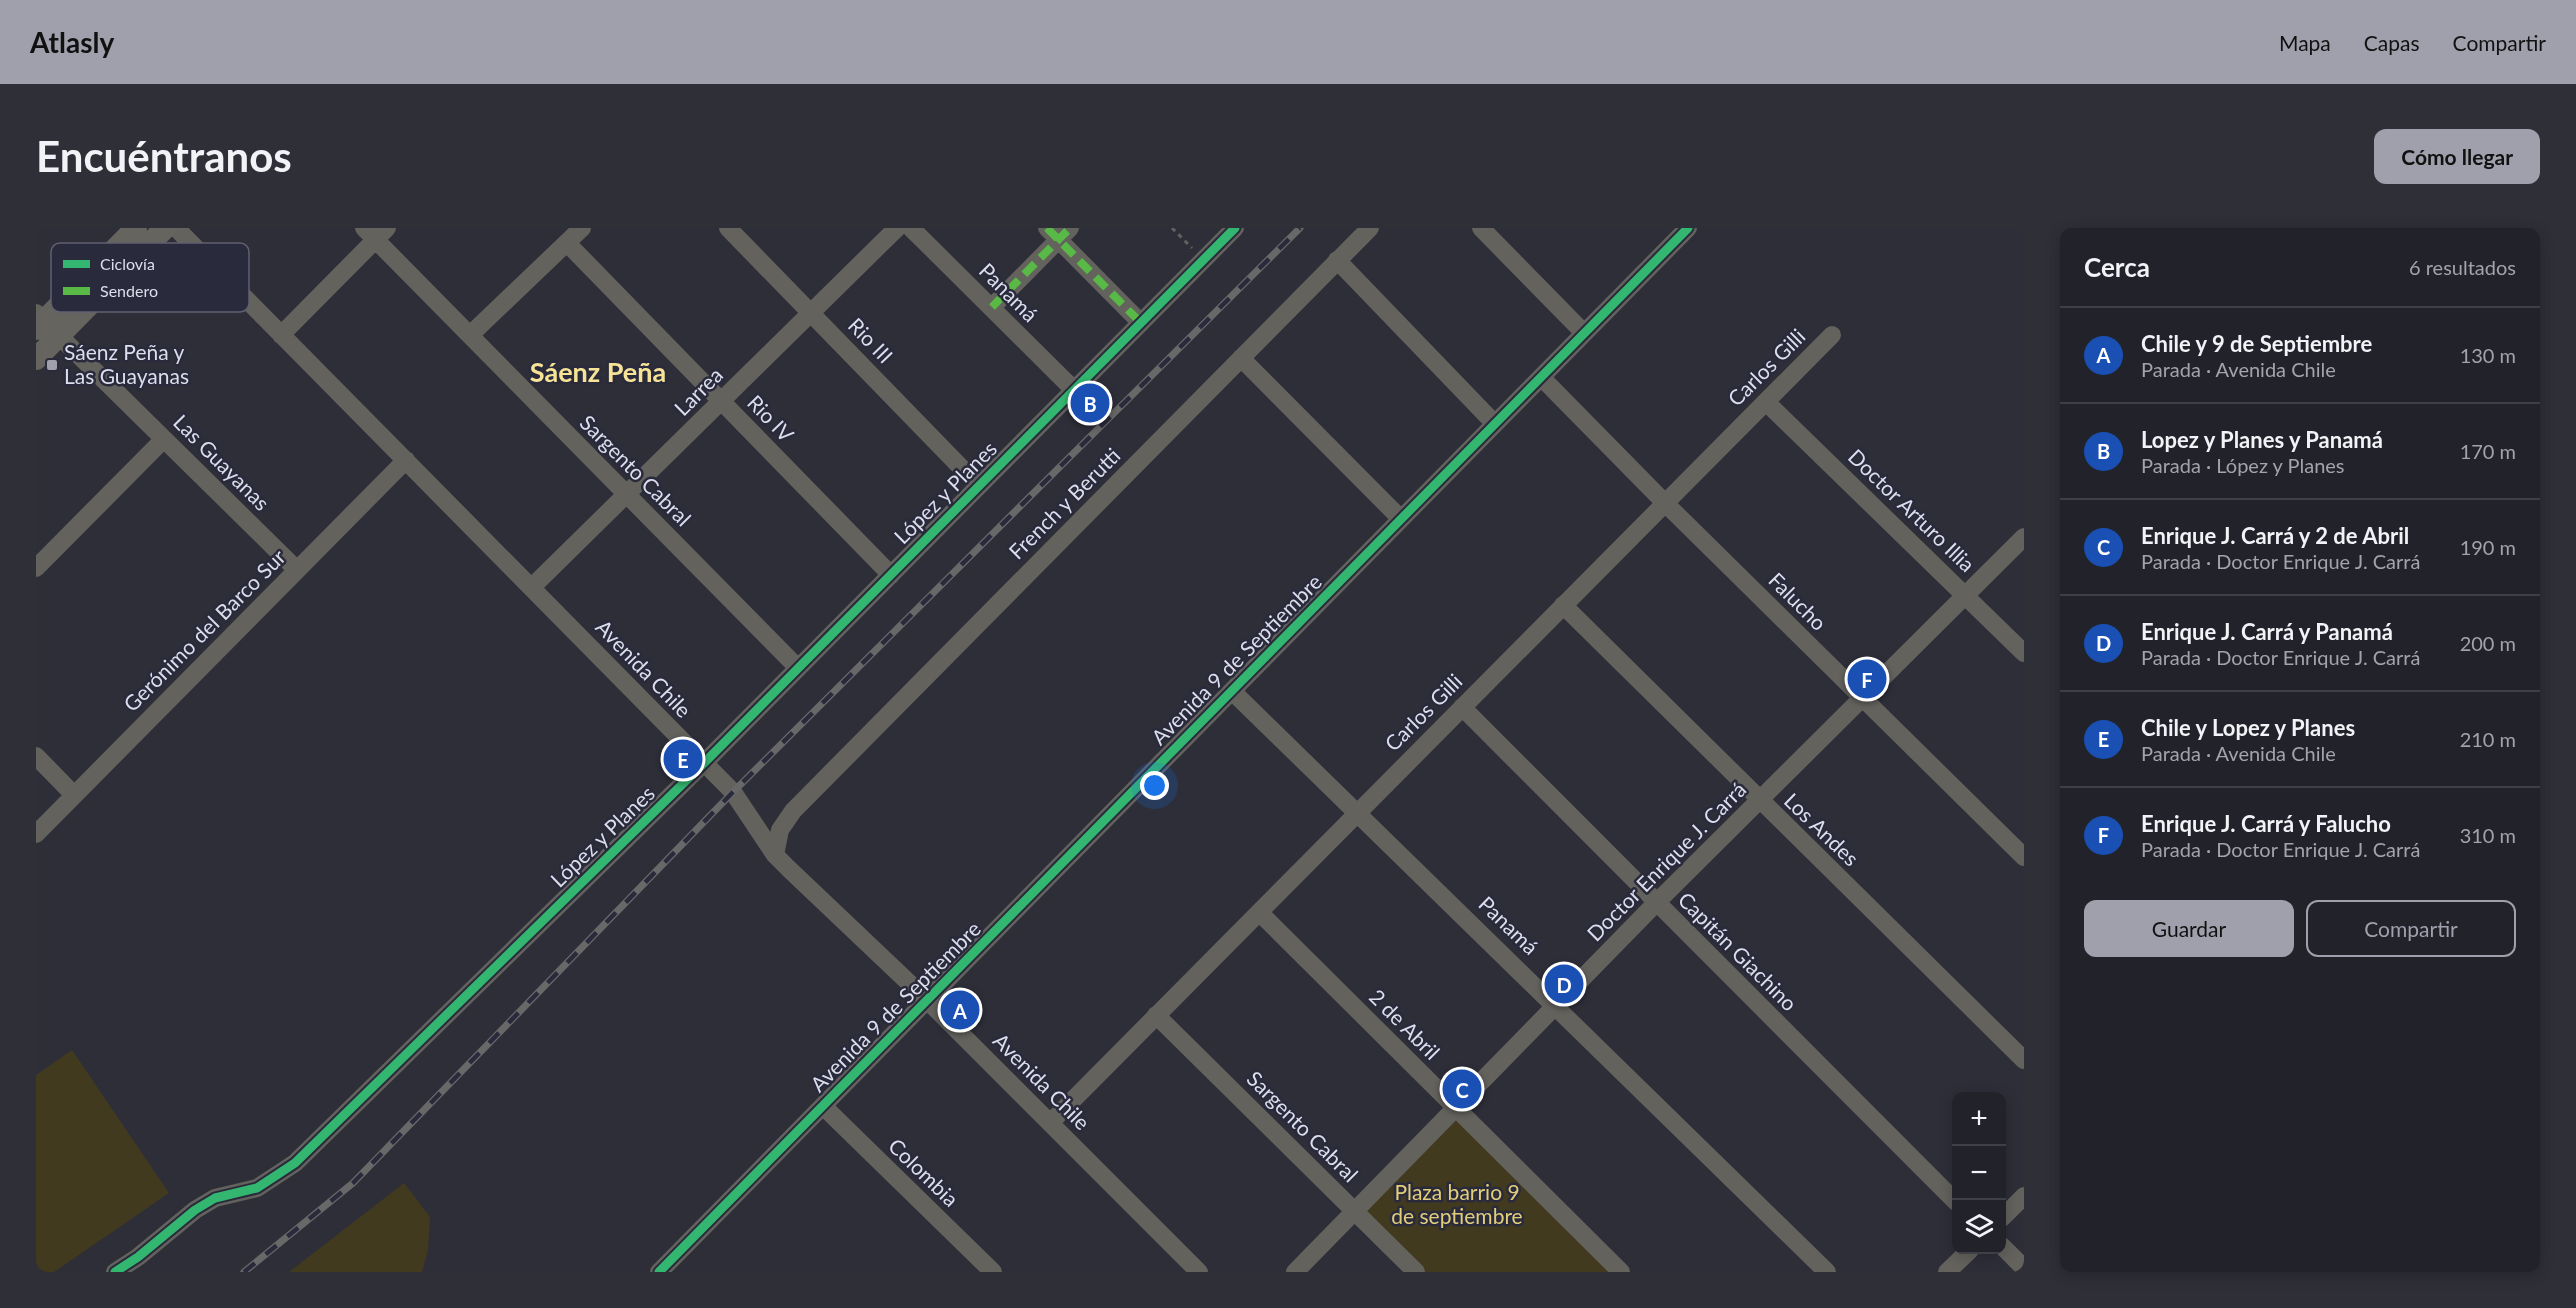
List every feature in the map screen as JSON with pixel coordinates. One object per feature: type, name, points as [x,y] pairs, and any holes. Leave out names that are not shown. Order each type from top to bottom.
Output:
[{"type":"main road","points":[[122,243],[136,228]]},
{"type":"main road","points":[[146,243],[165,228]]},
{"type":"main road","points":[[36,359],[44,325],[56,312]]},
{"type":"main road","points":[[44,325],[60,312]]},
{"type":"street","name":"Avenida Chile","points":[[176,228],[191,243]]},
{"type":"street","points":[[470,335],[582,228]]},
{"type":"street","name":"Rio III","points":[[728,228],[979,486]]},
{"type":"street","name":"Larrea","points":[[532,587],[897,228]]},
{"type":"street","name":"López y Planes","points":[[115,1272],[214,1198],[257,1188],[295,1163],[704,763],[1234,228]]},
{"type":"street","name":"French y Berutti","points":[[776,855],[780,830],[793,811],[1370,228]]},
{"type":"street","points":[[1481,228],[1584,333]]},
{"type":"street","name":"Panamá","points":[[915,229],[1074,390]]},
{"type":"street","name":"Avenida 9 de Septiembre","points":[[659,1272],[1495,424],[1679,231]]},
{"type":"street","points":[[281,335],[375,232]]},
{"type":"street","name":"Sargento Cabral","points":[[375,232],[470,335],[798,668]]},
{"type":"street","points":[[992,307],[1058,232],[1141,323]]},
{"type":"street","name":"Rio IV","points":[[567,243],[891,575]]},
{"type":"street","points":[[1337,260],[1495,424]]},
{"type":"street","name":"Avenida Chile","points":[[249,302],[733,792],[755,821],[776,855],[927,1000],[1198,1272]]},
{"type":"street","name":"Las Guayanas","points":[[44,325],[297,570]]},
{"type":"street","name":"Carlos Gilli","points":[[1050,1123],[1832,335]]},
{"type":"street","points":[[1241,358],[1401,519]]},
{"type":"street","name":"Falucho","points":[[1541,377],[1665,503],[2024,857]]},
{"type":"street","name":"Doctor Arturo Illia","points":[[1766,402],[2024,653]]},
{"type":"street","points":[[36,568],[164,439]]},
{"type":"street","name":"Gerónimo del Barco Sur","points":[[36,834],[406,460]]},
{"type":"street","name":"Doctor Enrique J. Carrá","points":[[1295,1272],[1656,903],[2024,537]]},
{"type":"street","name":"Los Andes","points":[[1563,606],[2024,1060]]},
{"type":"street","name":"Panamá","points":[[1232,690],[1827,1272]]},
{"type":"street","name":"Capitán Giachino","points":[[1462,707],[1954,1200]]},
{"type":"street","points":[[36,756],[74,795]]},
{"type":"street","points":[[755,821],[793,811]]},
{"type":"street","name":"2 de Abril","points":[[1258,912],[1621,1272]]},
{"type":"street","name":"Sargento Cabral","points":[[1156,1015],[1416,1272]]},
{"type":"street","name":"Colombia","points":[[823,1106],[993,1272]]},
{"type":"street","points":[[2006,1213],[2024,1196]]},
{"type":"street","points":[[2006,1251],[2024,1268]]},
{"type":"street","points":[[1947,1272],[1966,1254]]},
{"type":"path","points":[[1172,228],[1204,260]]},
{"type":"green space","points":[[72,1050],[169,1193],[54,1272],[36,1272],[36,1075]]},
{"type":"green space","name":"Plaza barrio 9 de septiembre","points":[[1456,1109],[1621,1272],[1416,1272],[1355,1211]]},
{"type":"green space","points":[[404,1183],[430,1217],[428,1250],[422,1272],[289,1272]]},
{"type":"railway","points":[[244,1272],[353,1183],[733,792],[1300,228]]},
{"type":"marked path","points":[[1047,228],[1141,323]]},
{"type":"marked path","points":[[992,307],[1070,228]]},
{"type":"cycle path","points":[[115,1272],[138,1257],[195,1210],[215,1198],[257,1188],[295,1163],[704,763],[1235,228]]},
{"type":"cycle path","points":[[659,1272],[1688,228]]},
{"type":"place","name":"Sáenz Peña y Las Guayanas","points":[[52,365]]},
{"type":"place","name":"Lopez y Planes y Panamá","points":[[1090,403]]},
{"type":"place","name":"Enrique J. Carrá y Falucho","points":[[1867,679]]},
{"type":"place","name":"Chile y Lopez y Planes","points":[[683,759]]},
{"type":"place","name":"Enrique J. Carrá y Panamá","points":[[1564,984]]},
{"type":"place","name":"Chile y 9 de Septiembre","points":[[960,1010]]},
{"type":"place","name":"Enrique J. Carrá y 2 de Abril","points":[[1462,1089]]},
{"type":"district","name":"Sáenz Peña","points":[[598,373]]}]
